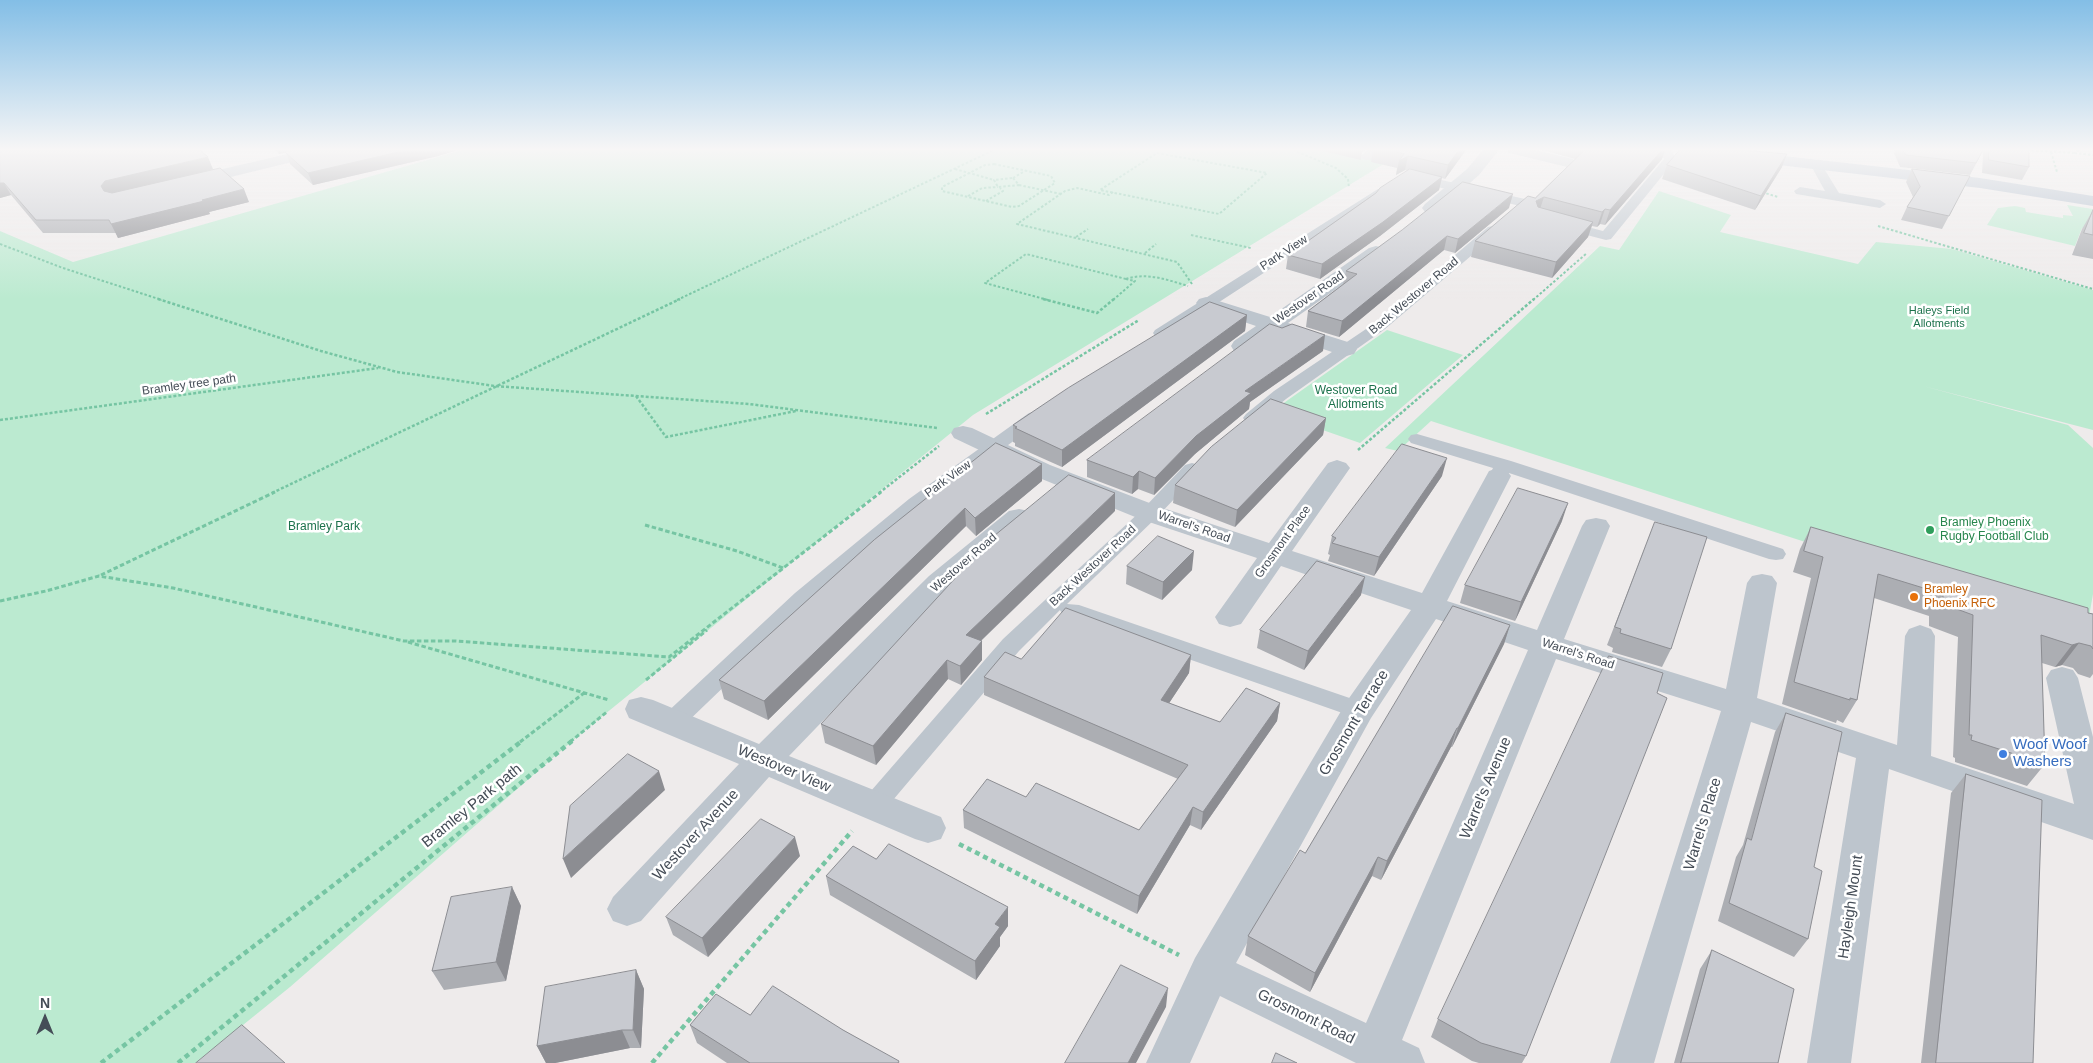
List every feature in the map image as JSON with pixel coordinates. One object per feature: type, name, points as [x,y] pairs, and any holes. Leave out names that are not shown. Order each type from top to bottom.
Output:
[{"type":"street","points":[[1413,223],[1441,200]]},
{"type":"street","name":"Westover Road","points":[[1225,359],[1273,323],[1391,241]]},
{"type":"street","points":[[1200,295],[1346,348]]},
{"type":"street","name":"Warrel's Road","points":[[960,432],[1065,479],[1150,513],[1547,644],[1739,705],[2093,826]]},
{"type":"street","name":"Westover Road","points":[[764,760],[939,583],[1089,461]]},
{"type":"street","name":"Grosmont Place","points":[[1230,617],[1337,468]]},
{"type":"street","name":"Grosmont Terrace","points":[[1168,1063],[1210,971],[1359,710],[1430,604],[1501,470]]},
{"type":"street","name":"Warrel's Avenue","points":[[1389,1057],[1547,644],[1596,526]]},
{"type":"street","name":"Warrel's Place","points":[[1632,1063],[1739,705],[1769,568]]},
{"type":"street","points":[[1913,764],[1920,636]]},
{"type":"street","points":[[2062,678],[2093,808]]},
{"type":"street","name":"Westover View","points":[[634,698],[672,722],[928,828]]},
{"type":"street","name":"Hayleigh Mount","points":[[1829,1063],[1874,750]]},
{"type":"street","name":"Westover Avenue","points":[[627,909],[764,760]]},
{"type":"street","name":"Grosmont Road","points":[[1210,971],[1389,1057]]},
{"type":"lane","name":"Park View","points":[[1148,341],[1200,295],[1365,200]]},
{"type":"lane","name":"Back Westover Road","points":[[1238,430],[1280,395],[1380,326],[1525,202],[1514,200]]},
{"type":"lane","points":[[1549,220],[1606,236],[1636,200]]},
{"type":"lane","points":[[1855,200],[1880,204]]},
{"type":"lane","name":"Park View","points":[[672,722],[803,598],[916,503],[1050,407]]},
{"type":"lane","points":[[1417,440],[1769,568]]},
{"type":"lane","name":"Back Westover Road","points":[[873,806],[1011,644],[1150,513],[1202,459]]},
{"type":"lane","points":[[1071,610],[1359,710]]},
{"type":"path","points":[[0,601],[46,591],[99,576],[889,200]]},
{"type":"path","points":[[979,200],[1012,207],[1019,206],[1029,200]]},
{"type":"path","points":[[1053,200],[1017,224],[1177,262],[1200,295]]},
{"type":"path","points":[[1150,200],[1219,214],[1236,200]]},
{"type":"path","points":[[1075,238],[1088,229]]},
{"type":"path","points":[[1191,234],[1256,249],[1248,254]]},
{"type":"path","points":[[1337,468],[1606,236]]},
{"type":"path","points":[[0,244],[63,268],[397,372],[495,386],[750,404],[960,432]]},
{"type":"path","points":[[1144,254],[1156,244]]},
{"type":"path","points":[[1126,279],[1135,281],[1097,313],[985,282],[1026,254],[1126,279],[1134,275],[1143,275],[1200,295]]},
{"type":"path","points":[[1185,292],[1200,295]]},
{"type":"path","points":[[404,641],[456,641],[669,657],[960,432],[1143,318]]},
{"type":"path","name":"Bramley tree path","points":[[0,420],[380,367]]},
{"type":"path","points":[[636,396],[666,437],[799,410]]},
{"type":"path","points":[[645,525],[737,552],[783,568]]},
{"type":"path","name":"Bramley Park path","points":[[178,1063],[634,698],[783,568]]},
{"type":"path","points":[[99,576],[173,588],[404,641],[584,693],[634,698]]},
{"type":"path","points":[[101,1063],[584,693]]},
{"type":"path","points":[[652,1063],[873,806]]},
{"type":"path","points":[[928,828],[1210,971]]},
{"type":"green space","name":"Bramley Park","points":[[290,200],[1325,200],[973,415],[578,736],[290,987],[196,1063],[0,1063],[0,231],[73,262]]},
{"type":"green space","name":"Haleys Field Allotments","points":[[1653,200],[1685,200],[1731,215],[1720,232],[1858,264],[1876,242],[1952,249],[2093,290],[2093,430],[1923,386],[2068,425],[2093,448],[2093,594],[2085,639],[2028,614],[1431,421],[1398,451],[1385,448],[1600,246],[1619,250]]},
{"type":"green space","points":[[2067,205],[2093,209],[2093,230],[2082,228],[2075,246],[1987,225],[1998,208],[2015,206],[2025,208],[2026,212],[2063,218],[2063,215],[2073,216]]},
{"type":"green space","name":"Westover Road Allotments","points":[[1387,330],[1463,355],[1360,443],[1271,412]]},
{"type":"building","points":[[18,200],[204,201],[111,224],[109,220],[36,220]]},
{"type":"building","points":[[1367,200],[1412,200],[1322,264],[1288,255]]},
{"type":"building","points":[[1441,200],[1506,200],[1458,239],[1447,236],[1342,321],[1308,311],[1357,274],[1346,271]]},
{"type":"building","points":[[1524,200],[1539,200],[1536,201],[1538,207],[1593,222],[1556,262],[1475,241]]},
{"type":"building","points":[[1554,200],[1619,200],[1610,210],[1605,209],[1602,212]]},
{"type":"building","points":[[1912,200],[1958,200],[1949,216],[1907,207]]},
{"type":"building","points":[[2093,210],[2093,235],[2084,233]]},
{"type":"building","points":[[1210,302],[1247,315],[1062,450],[1015,428],[1017,427],[1013,425],[1068,388]]},
{"type":"building","points":[[1270,324],[1282,328],[1292,324],[1325,335],[1245,391],[1251,393],[1196,436],[1155,478],[1139,471],[1133,477],[1087,460]]},
{"type":"building","points":[[1271,399],[1326,418],[1237,510],[1175,485],[1211,447]]},
{"type":"building","points":[[996,443],[1042,464],[975,518],[965,508],[764,701],[719,680],[874,540]]},
{"type":"building","points":[[1402,444],[1447,458],[1379,557],[1332,543],[1336,538],[1332,536]]},
{"type":"building","points":[[1069,475],[1115,493],[966,635],[982,641],[960,666],[947,660],[873,746],[821,724],[994,536]]},
{"type":"building","points":[[1518,488],[1568,503],[1521,602],[1465,585]]},
{"type":"building","points":[[1655,522],[1707,537],[1671,649],[1620,633],[1621,629],[1615,627]]},
{"type":"building","points":[[1811,527],[2088,608],[2088,613],[2093,614],[2093,649],[2091,646],[2079,643],[2072,645],[2041,635],[2045,764],[1971,740],[1972,735],[1969,735],[1973,615],[1943,604],[1943,594],[1878,574],[1857,700],[1850,698],[1850,700],[1794,682],[1823,557],[1804,551]]},
{"type":"building","points":[[1158,536],[1194,551],[1163,582],[1127,566]]},
{"type":"building","points":[[1317,561],[1365,577],[1308,651],[1260,630]]},
{"type":"building","points":[[1453,606],[1510,625],[1387,861],[1378,857],[1315,973],[1248,936],[1300,850],[1305,853]]},
{"type":"building","points":[[1066,608],[1191,655],[1161,700],[1220,722],[1246,688],[1280,703],[1203,812],[1193,807],[1139,896],[963,810],[987,779],[1026,797],[1036,783],[1139,830],[1188,765],[984,677],[1005,652],[1021,659]]},
{"type":"building","points":[[1609,656],[1663,673],[1657,693],[1667,698],[1526,1056],[1481,1043],[1438,1019]]},
{"type":"building","points":[[1786,713],[1842,732],[1814,867],[1822,871],[1808,939],[1729,903],[1747,838],[1751,840]]},
{"type":"building","points":[[628,754],[659,771],[563,859],[570,806]]},
{"type":"building","points":[[1966,774],[2042,800],[2033,1063],[1936,1063]]},
{"type":"building","points":[[761,819],[795,837],[702,938],[666,917]]},
{"type":"building","points":[[889,844],[1008,907],[995,924],[1000,927],[975,961],[826,876],[853,846],[876,859]]},
{"type":"building","points":[[512,887],[496,962],[432,971],[451,897]]},
{"type":"building","points":[[1712,950],[1794,989],[1778,1063],[1681,1063]]},
{"type":"building","points":[[1121,965],[1168,988],[1128,1063],[1065,1063]]},
{"type":"building","points":[[636,970],[633,1030],[622,1030],[537,1046],[545,987]]},
{"type":"building","points":[[773,986],[843,1030],[899,1061],[898,1063],[750,1063],[690,1025],[716,994],[750,1015]]},
{"type":"building","points":[[242,1025],[285,1063],[196,1063]]},
{"type":"building","points":[[1276,1053],[1297,1063],[1272,1063]]},
{"type":"place","name":"Bramley Phoenix Rugby Football Club","points":[[1930,530]]},
{"type":"place","name":"Bramley Phoenix RFC","points":[[1914,597]]},
{"type":"place","name":"Woof Woof Washers","points":[[2003,754]]}]
